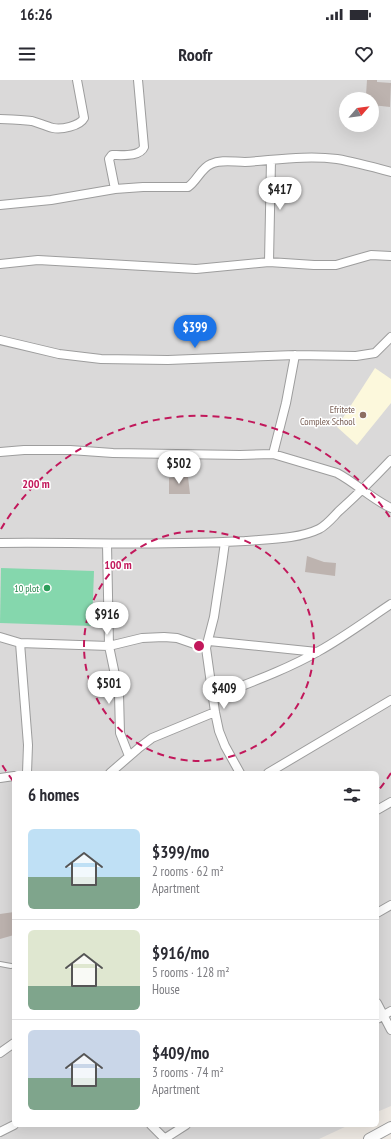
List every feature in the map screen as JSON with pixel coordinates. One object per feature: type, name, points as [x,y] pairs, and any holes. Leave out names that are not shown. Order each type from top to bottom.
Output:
[{"type":"street","points":[[0,119],[37,122],[57,129],[77,125],[82,122],[84,118],[77,80]]},
{"type":"street","points":[[115,189],[109,159],[112,155],[138,153],[143,151],[144,147],[138,80]]},
{"type":"street","points":[[0,205],[52,200],[115,189],[143,187],[188,187],[194,183],[204,168],[209,164],[217,162],[245,162],[304,158],[337,159],[391,172]]},
{"type":"street","points":[[269,262],[271,160]]},
{"type":"street","points":[[0,264],[38,260],[187,269],[269,262],[336,265],[371,255],[391,256]]},
{"type":"street","points":[[0,340],[52,353],[101,358],[175,360],[295,354],[367,355],[375,353],[391,337]]},
{"type":"street","points":[[273,454],[286,403],[295,354]]},
{"type":"street","points":[[0,452],[24,450],[70,450],[113,453],[240,455],[273,454],[337,473],[379,502],[391,508]]},
{"type":"street","points":[[0,543],[107,544],[225,542],[270,539],[312,532],[327,524],[391,460]]},
{"type":"street","points":[[225,542],[220,583],[207,644],[215,712],[219,731],[225,746],[239,771]]},
{"type":"street","points":[[107,544],[109,646],[119,694],[120,733],[129,756]]},
{"type":"street","points":[[213,697],[259,679],[318,652],[340,639],[391,604]]},
{"type":"street","points":[[0,637],[20,643],[109,646],[154,636],[177,638],[207,644],[318,652]]},
{"type":"street","points":[[20,643],[28,745],[27,771]]},
{"type":"street","points":[[271,771],[391,700]]},
{"type":"street","points":[[112,771],[152,738],[215,712]]},
{"type":"street","points":[[0,778],[12,776]]},
{"type":"street","points":[[379,809],[391,802]]},
{"type":"street","points":[[379,912],[391,905]]},
{"type":"street","points":[[384,1015],[391,1030]]},
{"type":"street","points":[[0,1053],[12,1044]]},
{"type":"street","points":[[0,1132],[12,1126]]},
{"type":"street","points":[[153,1127],[164,1139],[183,1127]]},
{"type":"street","points":[[369,1139],[391,1127]]},
{"type":"lane","points":[[0,964],[11,966]]},
{"type":"shaded area","points":[[0,80],[391,80],[391,1106],[379,1111],[379,771],[12,771],[12,1127],[345,1127],[319,1139],[0,1139]]},
{"type":"shaded area","name":"Efritete Complex School","points":[[375,368],[391,379],[391,403],[357,445],[337,427]]},
{"type":"green space","name":"10 plot","points":[[1,568],[94,571],[92,626],[0,623]]},
{"type":"building","points":[[367,80],[377,80],[377,82],[391,83],[390,107],[379,106],[379,92],[366,92]]},
{"type":"building","points":[[176,474],[186,474],[188,477],[190,494],[169,494],[169,478],[176,477]]},
{"type":"building","points":[[307,556],[324,562],[336,563],[335,576],[305,572]]},
{"type":"building","points":[[12,912],[12,936],[0,939],[0,914]]},
{"type":"place","name":"Efritete Complex School","points":[[363,415]]},
{"type":"place","name":"10 plot","points":[[47,588]]}]
